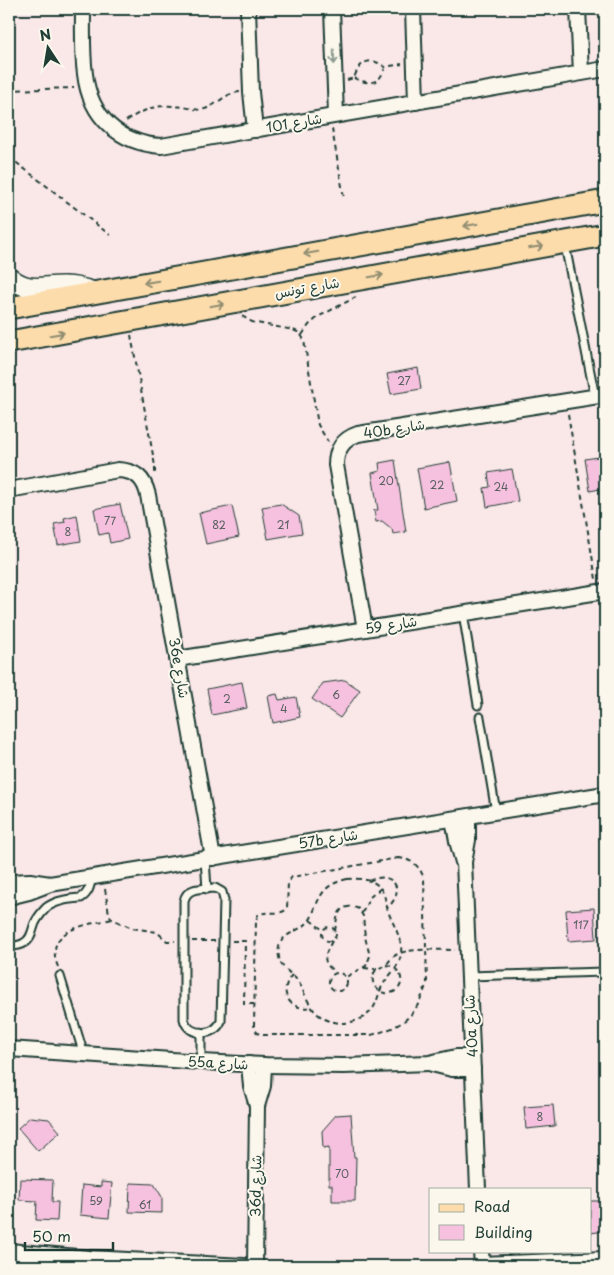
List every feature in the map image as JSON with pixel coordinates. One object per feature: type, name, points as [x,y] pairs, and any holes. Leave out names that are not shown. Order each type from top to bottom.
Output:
[{"type":"main road","points":[[9,308],[605,201]]},
{"type":"main road","name":"شارع تونس","points":[[9,342],[605,235]]},
{"type":"street","name":"شارع 101","points":[[83,9],[85,74],[94,105],[114,130],[132,140],[161,146],[605,69]]},
{"type":"street","points":[[248,9],[252,110],[255,130]]},
{"type":"street","points":[[332,9],[335,82],[332,116]]},
{"type":"street","points":[[413,9],[416,102]]},
{"type":"street","points":[[578,9],[581,73]]},
{"type":"street","points":[[9,277],[26,287],[66,286],[94,292]]},
{"type":"street","name":"40b شارع","points":[[337,453],[343,443],[358,434],[600,396]]},
{"type":"street","points":[[337,453],[336,465],[365,629]]},
{"type":"street","name":"36e شارع","points":[[9,490],[118,470],[130,472],[141,479],[144,484],[148,495],[177,659],[209,859]]},
{"type":"street","name":"شارع 59","points":[[177,659],[601,591]]},
{"type":"street","name":"57b شارع","points":[[9,897],[50,884],[605,794]]},
{"type":"street","name":"40a شارع","points":[[468,817],[468,840],[464,862],[478,1188]]},
{"type":"street","name":"40a شارع","points":[[453,819],[456,841],[464,862]]},
{"type":"street","name":"57b شارع","points":[[9,882],[30,881],[50,884]]},
{"type":"street","name":"55a شارع","points":[[9,1050],[264,1065],[344,1066],[428,1063],[452,1069],[473,1063]]},
{"type":"street","name":"36d شارع","points":[[249,1064],[251,1086],[257,1106]]},
{"type":"street","name":"36d شارع","points":[[255,1266],[257,1106],[263,1086],[264,1065]]},
{"type":"street","points":[[9,1251],[108,1259],[244,1266]]},
{"type":"street","points":[[481,1260],[605,1259]]},
{"type":"lane","points":[[565,242],[600,396]]},
{"type":"lane","points":[[463,613],[478,705]]},
{"type":"lane","points":[[480,717],[496,812]]},
{"type":"lane","points":[[207,889],[209,859]]},
{"type":"lane","points":[[9,946],[26,942],[39,916],[48,906],[84,896],[92,877]]},
{"type":"lane","points":[[215,888],[222,892],[224,900],[221,1020],[213,1031],[201,1032],[189,1029],[184,1018],[184,901],[187,893],[191,890],[215,888]]},
{"type":"lane","points":[[469,976],[605,972]]},
{"type":"lane","points":[[60,976],[84,1054]]},
{"type":"lane","points":[[201,1032],[201,1062]]},
{"type":"path","points":[[354,78],[359,67],[367,61],[377,62],[385,67],[415,62]]},
{"type":"path","points":[[335,82],[354,78],[363,82],[373,82],[381,77],[385,67]]},
{"type":"path","points":[[9,90],[88,88]]},
{"type":"path","points":[[114,130],[138,113],[152,107],[176,105],[200,110],[212,107],[233,93],[251,92]]},
{"type":"path","points":[[332,116],[344,198]]},
{"type":"path","points":[[9,157],[110,235]]},
{"type":"path","points":[[302,335],[318,317],[358,294],[367,284],[370,277]]},
{"type":"path","points":[[233,302],[238,314],[247,320],[293,330],[302,335],[318,425],[326,440],[337,453]]},
{"type":"path","points":[[129,321],[155,466],[154,481],[148,495]]},
{"type":"path","points":[[566,401],[601,591]]},
{"type":"path","points":[[398,858],[412,862],[418,866],[424,879],[426,951],[427,982],[422,997],[414,1012],[402,1023],[387,1031],[371,1035],[262,1035],[254,1030],[256,917],[261,913],[282,913],[286,911],[288,882],[292,877],[398,858]]},
{"type":"path","points":[[369,881],[387,877],[396,885],[395,898],[387,908]]},
{"type":"path","points":[[354,879],[376,883],[381,888],[398,935],[401,952],[396,968],[385,981],[371,1012],[361,1018],[348,1022],[340,1023],[325,1019],[318,1015],[301,986],[280,963],[278,956],[279,948],[287,935],[310,920],[318,898],[327,887],[354,879]]},
{"type":"path","points":[[362,913],[370,897],[381,888]]},
{"type":"path","points":[[336,973],[330,976],[330,987],[332,990],[340,992],[346,988],[346,977],[344,974],[336,973],[328,967],[325,960],[326,953],[336,935],[338,914],[345,907],[354,907],[362,913],[364,919],[365,937],[370,956],[368,963],[363,968],[346,977]]},
{"type":"path","points":[[60,976],[55,955],[56,945],[62,936],[71,929],[112,919]]},
{"type":"path","points":[[310,920],[323,930]]},
{"type":"path","points":[[323,930],[329,927],[335,931]]},
{"type":"path","points":[[323,930],[322,937],[328,941],[332,940]]},
{"type":"path","points":[[386,965],[390,959],[406,951],[468,950]]},
{"type":"path","points":[[386,965],[396,968],[401,976],[400,985],[394,992],[380,992],[373,984],[374,974],[377,969],[386,965]]},
{"type":"path","points":[[363,968],[377,969]]},
{"type":"path","points":[[292,975],[286,985],[286,997],[294,1006],[300,1008],[312,1007]]},
{"type":"building","points":[[418,368],[421,389],[391,394],[387,374]]},
{"type":"building","points":[[605,456],[605,488],[590,491],[585,459]]},
{"type":"building","points":[[395,460],[406,532],[393,534],[392,529],[382,521],[376,522],[374,510],[378,510],[372,473],[380,471],[379,463]]},
{"type":"building","points":[[450,462],[457,501],[424,508],[417,468]]},
{"type":"building","points":[[512,469],[518,501],[487,507],[484,488],[490,487],[488,473]]},
{"type":"building","points":[[120,504],[128,539],[110,543],[108,533],[99,535],[94,509]]},
{"type":"building","points":[[281,504],[299,516],[302,533],[268,539],[262,507]]},
{"type":"building","points":[[232,506],[239,537],[206,544],[199,513]]},
{"type":"building","points":[[77,515],[81,541],[58,545],[54,524],[65,522],[64,518]]},
{"type":"building","points":[[345,680],[360,690],[340,718],[312,699],[323,683]]},
{"type":"building","points":[[242,682],[247,708],[212,715],[207,689]]},
{"type":"building","points":[[277,694],[279,700],[296,697],[300,717],[273,723],[268,696]]},
{"type":"building","points":[[594,908],[596,939],[568,941],[566,910]]},
{"type":"building","points":[[553,1105],[555,1126],[526,1129],[524,1107]]},
{"type":"building","points":[[351,1114],[354,1157],[356,1157],[355,1201],[332,1201],[332,1185],[329,1185],[329,1147],[323,1148],[322,1131],[336,1115]]},
{"type":"building","points":[[30,1117],[49,1119],[60,1132],[38,1151],[18,1128]]},
{"type":"building","points":[[20,1179],[53,1180],[52,1202],[58,1202],[57,1221],[36,1220],[37,1201],[19,1200]]},
{"type":"building","points":[[101,1182],[112,1183],[109,1218],[80,1215],[82,1185],[101,1187]]},
{"type":"building","points":[[130,1183],[154,1184],[162,1197],[162,1213],[129,1212]]},
{"type":"building","points":[[592,1201],[605,1201],[605,1230],[592,1233]]}]
